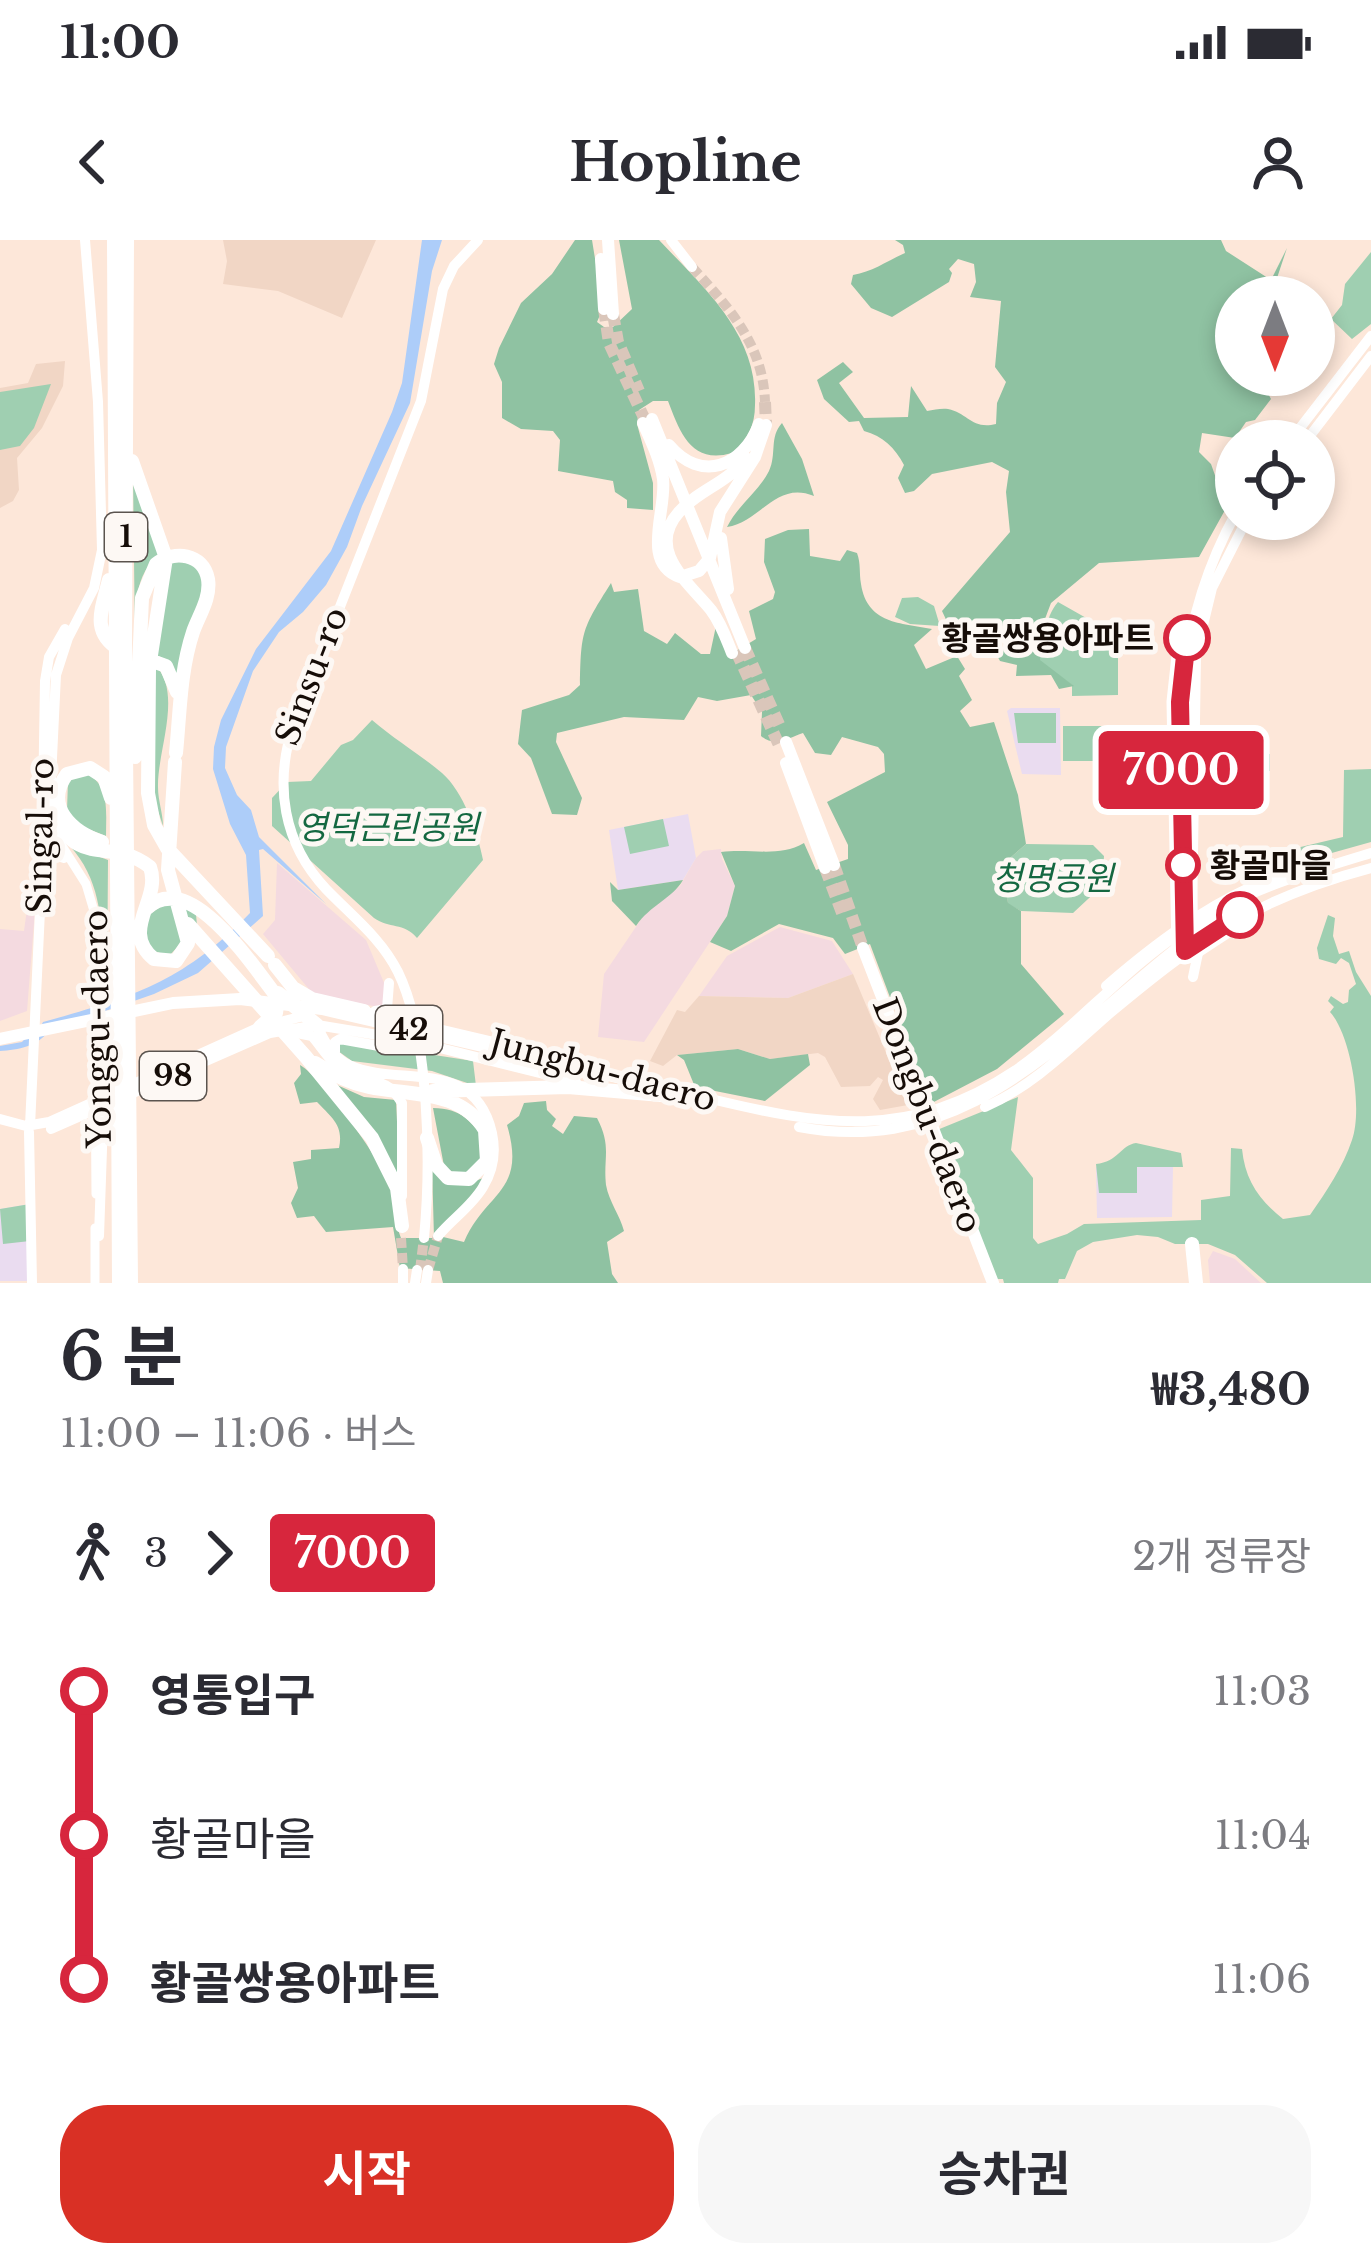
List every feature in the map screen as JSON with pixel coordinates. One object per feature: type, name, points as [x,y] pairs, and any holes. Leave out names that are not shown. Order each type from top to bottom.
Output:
[{"type":"highway","name":"1","points":[[114,240],[124,1077],[119,1109],[119,1283]]},
{"type":"highway","name":"1","points":[[120,828],[127,240]]},
{"type":"highway","points":[[604,240],[609,311]]},
{"type":"highway","points":[[649,420],[676,454],[708,468],[739,457],[763,424]]},
{"type":"highway","points":[[649,420],[686,501],[714,573],[738,650],[676,572],[668,544],[671,523],[686,501],[740,467],[763,424]]},
{"type":"highway","points":[[649,420],[663,481],[658,548],[670,572],[684,577],[714,573]]},
{"type":"highway","points":[[714,573],[720,520],[752,463],[763,424]]},
{"type":"highway","points":[[127,427],[136,475],[166,558],[148,668],[151,814],[161,840],[272,961],[311,1018]]},
{"type":"highway","points":[[114,539],[99,619],[109,643],[164,664],[177,692],[178,731]]},
{"type":"highway","points":[[120,828],[142,598],[156,564],[172,556],[188,556],[199,563],[208,586],[188,652],[168,826],[169,883],[188,909],[215,924],[279,1002],[262,1031]]},
{"type":"highway","points":[[783,743],[829,867]]},
{"type":"highway","points":[[120,828],[107,781],[100,773],[84,767],[64,777],[58,802],[73,828],[102,842],[168,861],[225,910]]},
{"type":"highway","points":[[50,819],[74,844],[136,858],[150,867],[153,881],[138,935],[142,948],[154,959],[176,961],[188,943],[188,909]]},
{"type":"highway","points":[[141,918],[150,904],[166,897],[182,898],[217,959],[306,1057],[379,1150],[397,1188],[402,1232]]},
{"type":"highway","points":[[175,967],[178,949],[201,928],[201,914],[188,909]]},
{"type":"highway","name":"Dongbu-daero","points":[[860,948],[988,1280]]},
{"type":"highway","points":[[257,972],[311,1018]]},
{"type":"highway","points":[[295,989],[312,999],[367,1012]]},
{"type":"highway","name":"42","points":[[0,1043],[173,1003],[255,1000],[322,1009],[618,1082]]},
{"type":"highway","points":[[306,1057],[347,1080],[453,1101],[473,1114],[487,1136],[487,1161],[469,1179],[448,1178],[436,1165],[425,1138]]},
{"type":"highway","points":[[398,1092],[533,1087],[661,1095]]},
{"type":"highway","name":"1","points":[[119,1109],[131,1283]]},
{"type":"main road","name":"Yonggu-daero","points":[[85,240],[98,403],[102,550],[97,582],[68,638],[56,675],[50,819],[98,904],[97,1283]]},
{"type":"main road","name":"Sinsu-ro","points":[[422,1238],[425,1138],[412,1015],[398,972],[375,937],[310,869],[292,836],[283,800],[287,744],[421,401],[442,290],[454,266],[478,240]]},
{"type":"main road","points":[[670,240],[692,267]]},
{"type":"main road","points":[[1306,420],[1371,336]]},
{"type":"main road","points":[[1322,420],[1371,356]]},
{"type":"main road","name":"Yonggu-daero","points":[[97,986],[94,911],[86,884],[52,834],[47,815],[46,743],[51,657],[94,570],[100,508]]},
{"type":"main road","points":[[1189,948],[1180,702],[1185,650],[1206,572],[1222,540]]},
{"type":"main road","points":[[1188,919],[1196,654],[1212,588],[1236,540]]},
{"type":"main road","name":"Singal-ro","points":[[30,1125],[32,1015],[50,819],[51,657]]},
{"type":"main road","points":[[50,819],[64,858],[89,902],[94,969]]},
{"type":"main road","points":[[45,864],[57,856],[64,858]]},
{"type":"main road","name":"Jungbu-daero","points":[[942,1106],[1000,1074],[1152,946],[1218,901],[1274,876],[1371,858]]},
{"type":"main road","name":"Jungbu-daero","points":[[30,1125],[49,1122],[262,1031],[341,1010],[403,1019],[598,1069],[618,1082],[661,1095],[801,1127],[911,1130],[995,1102],[1027,1084],[1222,925],[1371,858]]},
{"type":"main road","name":"Jungbu-daero","points":[[311,1018],[568,1082],[618,1082],[818,1122],[875,1122],[942,1106],[993,1086],[1179,933],[1254,892],[1371,858]]},
{"type":"main road","name":"Jungbu-daero","points":[[853,1131],[907,1125],[991,1096],[1035,1067],[1174,948],[1223,914],[1258,896],[1371,858]]},
{"type":"main road","points":[[1152,946],[1175,920],[1180,870],[1202,900],[1218,901]]},
{"type":"main road","points":[[1166,968],[1177,964],[1190,976],[1202,945],[1222,925]]},
{"type":"main road","points":[[367,1012],[387,1009],[389,983]]},
{"type":"main road","points":[[311,1018],[324,1043],[360,1069],[442,1079],[466,1093],[485,1115],[493,1142],[490,1174],[479,1193],[438,1236]]},
{"type":"main road","points":[[344,1028],[386,1026],[403,1019]]},
{"type":"main road","points":[[262,1031],[312,1036],[345,1072],[377,1080],[398,1092],[402,1103],[402,1232]]},
{"type":"main road","name":"Jungbu-daero","points":[[0,1122],[49,1130],[119,1109],[262,1031]]},
{"type":"main road","points":[[336,1055],[334,1042],[340,1039],[379,1046],[425,1045]]},
{"type":"main road","points":[[99,1236],[104,1120],[119,1109]]},
{"type":"main road","points":[[30,1125],[32,1283]]},
{"type":"main road","name":"Yonggu-daero","points":[[97,1283],[98,1214]]},
{"type":"main road","points":[[404,1283],[418,1276]]},
{"type":"shaded area","points":[[223,240],[376,240],[342,318],[278,291],[223,284],[227,261]]},
{"type":"shaded area","points":[[65,361],[63,386],[42,428],[17,458],[19,490],[13,501],[0,508],[0,388],[28,383],[36,364]]},
{"type":"shaded area","points":[[1060,708],[1061,775],[1022,774],[1007,711]]},
{"type":"shaded area","points":[[688,814],[696,858],[683,880],[618,890],[609,830]]},
{"type":"shaded area","points":[[721,849],[735,886],[727,916],[644,1042],[598,1037],[604,974],[646,912],[680,886],[696,858],[703,851]]},
{"type":"shaded area","points":[[277,863],[366,940],[390,997],[383,1008],[313,994],[263,934],[275,920]]},
{"type":"shaded area","points":[[27,909],[35,910],[27,1011],[0,1021],[0,929],[24,931]]},
{"type":"shaded area","points":[[780,927],[832,941],[853,974],[788,998],[699,996],[727,956]]},
{"type":"shaded area","points":[[853,974],[908,1105],[880,1110],[873,1099],[883,1080],[878,1077],[870,1086],[841,1087],[818,1053],[770,1059],[738,1049],[677,1055],[663,1066],[650,1061],[677,1010],[685,1012],[699,996],[788,998]]},
{"type":"shaded area","points":[[1096,1167],[1173,1167],[1172,1217],[1097,1218]]},
{"type":"shaded area","points":[[30,1204],[29,1281],[0,1281],[0,1209]]},
{"type":"shaded area","points":[[1213,1251],[1235,1259],[1261,1283],[1210,1283],[1208,1260]]},
{"type":"green space","points":[[575,240],[592,240],[603,308],[597,322],[604,327],[613,327],[632,309],[619,240],[659,240],[725,314],[748,356],[754,379],[754,419],[732,453],[697,450],[683,434],[668,401],[653,401],[639,410],[637,424],[653,483],[653,510],[627,508],[627,500],[615,492],[613,481],[558,471],[560,440],[553,431],[521,429],[502,418],[502,382],[494,364],[499,348],[521,303],[552,274]]},
{"type":"green space","points":[[895,240],[1221,240],[1226,251],[1265,276],[1215,276],[1215,396],[1271,399],[1255,420],[1215,420],[1215,435],[1202,433],[1199,452],[1215,475],[1215,528],[1199,557],[1099,563],[1051,603],[1040,632],[1040,660],[1074,686],[1059,689],[1051,675],[1016,676],[1017,665],[1000,661],[994,650],[1009,645],[1001,621],[975,631],[970,624],[950,628],[942,611],[1010,532],[1009,471],[992,462],[932,474],[905,493],[898,478],[904,465],[892,448],[864,431],[859,421],[849,422],[824,399],[817,380],[843,362],[853,372],[839,383],[864,418],[908,417],[911,386],[927,411],[948,409],[981,425],[996,424],[997,403],[1006,382],[995,367],[1001,301],[970,297],[976,282],[974,264],[958,259],[949,269],[949,282],[892,317],[871,308],[851,284],[853,275],[905,253]]},
{"type":"green space","points":[[1371,252],[1371,324],[1352,339],[1335,323],[1345,284]]},
{"type":"green space","points":[[51,384],[34,428],[20,446],[0,450],[0,392]]},
{"type":"green space","points":[[782,423],[802,459],[814,496],[789,493],[727,527],[769,471]]},
{"type":"green space","points":[[133,474],[162,552],[141,582],[135,644]]},
{"type":"green space","points":[[809,529],[810,556],[840,561],[847,550],[857,553],[865,597],[878,614],[932,629],[914,645],[926,669],[957,656],[965,669],[959,676],[972,700],[960,711],[970,727],[994,722],[1018,795],[1026,844],[1002,865],[1008,903],[1021,911],[1021,964],[1064,1014],[997,1069],[930,1104],[870,944],[845,954],[833,938],[779,924],[731,951],[710,942],[727,916],[735,886],[721,852],[774,851],[804,843],[816,870],[848,859],[848,845],[827,802],[885,772],[884,754],[878,747],[842,737],[831,755],[815,753],[803,733],[771,741],[761,736],[762,712],[751,695],[717,701],[698,697],[684,720],[624,717],[557,733],[556,742],[582,798],[577,815],[552,814],[531,758],[518,744],[522,710],[569,695],[580,685],[585,631],[611,583],[614,592],[638,589],[644,631],[667,644],[675,633],[701,654],[710,654],[716,626],[728,656],[756,639],[749,611],[773,599],[764,562],[765,539],[788,530]]},
{"type":"green space","points":[[170,558],[200,569],[203,589],[178,677],[167,660],[154,654]]},
{"type":"green space","points":[[918,597],[934,606],[940,626],[910,624],[895,617],[902,598]]},
{"type":"green space","points":[[1058,602],[1118,636],[1118,695],[1072,696],[1072,685],[1039,661],[1047,623]]},
{"type":"green space","points":[[154,664],[163,676],[168,705],[158,787],[163,826],[154,799]]},
{"type":"green space","points":[[1014,713],[1056,713],[1056,743],[1018,743]]},
{"type":"green space","name":"영덕근린공원","points":[[372,720],[450,781],[469,813],[483,860],[417,938],[374,918],[272,826],[272,798],[287,782],[311,781],[341,745],[353,740]]},
{"type":"green space","points":[[1063,726],[1102,726],[1102,761],[1063,761]]},
{"type":"green space","points":[[1205,754],[1270,754],[1270,771],[1205,770]]},
{"type":"green space","points":[[1371,769],[1371,842],[1271,870],[1271,854],[1343,837],[1344,770]]},
{"type":"green space","points":[[86,773],[103,792],[106,836],[78,825],[67,810],[68,781]]},
{"type":"green space","points":[[663,819],[669,846],[630,854],[624,827]]},
{"type":"green space","name":"청명공원","points":[[1026,844],[1093,845],[1104,856],[1102,886],[1073,913],[1021,911],[1008,904],[1002,865]]},
{"type":"green space","points":[[70,846],[108,860],[107,993],[102,992],[102,933],[96,896]]},
{"type":"green space","points":[[683,880],[636,926],[612,901],[610,882],[618,890]]},
{"type":"green space","points":[[172,899],[196,914],[197,926],[169,956],[148,949],[144,918]]},
{"type":"green space","points":[[1328,915],[1335,918],[1333,936],[1339,954],[1349,951],[1371,996],[1371,1283],[1267,1283],[1235,1255],[1208,1244],[1175,1244],[1137,1235],[1093,1242],[1077,1251],[1065,1279],[1058,1283],[997,1279],[937,1130],[1018,1097],[1011,1150],[1033,1178],[1033,1238],[1038,1244],[1084,1224],[1201,1220],[1201,1200],[1230,1196],[1231,1148],[1242,1149],[1250,1180],[1274,1212],[1283,1219],[1310,1215],[1334,1179],[1355,1127],[1349,1054],[1328,1001],[1331,996],[1348,1002],[1349,990],[1356,984],[1349,963],[1341,958],[1336,964],[1319,959],[1317,948]]},
{"type":"green space","points":[[338,1040],[473,1061],[476,1086],[432,1071],[352,1061],[338,1051]]},
{"type":"green space","points":[[738,1049],[770,1059],[808,1054],[810,1065],[765,1101],[695,1087],[684,1060],[677,1055]]},
{"type":"green space","points":[[300,1065],[337,1104],[379,1163],[394,1193],[401,1238],[434,1238],[432,1165],[472,1182],[486,1177],[439,1236],[464,1242],[508,1178],[512,1147],[507,1125],[519,1116],[524,1103],[546,1101],[556,1119],[552,1126],[563,1134],[574,1116],[597,1118],[606,1145],[607,1191],[624,1231],[607,1242],[618,1283],[443,1283],[440,1271],[400,1268],[393,1227],[326,1232],[314,1216],[297,1218],[291,1203],[298,1188],[293,1162],[311,1159],[311,1150],[339,1148],[340,1140],[335,1122],[317,1102],[300,1104],[294,1083],[301,1074]]},
{"type":"green space","points":[[337,1085],[364,1097],[396,1100],[400,1187],[381,1146]]},
{"type":"green space","points":[[433,1108],[459,1114],[477,1129],[487,1144],[480,1170],[455,1174],[444,1166]]},
{"type":"green space","points":[[1136,1143],[1181,1153],[1183,1167],[1137,1167],[1137,1193],[1099,1193],[1096,1164]]},
{"type":"green space","points":[[30,1204],[30,1241],[3,1244],[0,1209]]},
{"type":"water","points":[[422,240],[442,240],[432,271],[410,403],[347,547],[326,585],[279,632],[253,671],[226,747],[225,768],[237,795],[251,810],[259,837],[326,904],[259,850],[263,916],[198,973],[154,994],[48,1031],[27,1046],[0,1051],[0,1046],[22,1042],[38,1032],[43,1022],[130,995],[179,971],[250,913],[246,855],[230,824],[213,769],[214,747],[221,720],[256,649],[331,551],[392,412],[402,383]]},
{"type":"tunnel","points":[[692,267],[742,328],[758,362],[765,402]]},
{"type":"tunnel","points":[[604,309],[609,343],[646,422]]},
{"type":"tunnel","points":[[613,314],[618,342],[639,391]]},
{"type":"tunnel","points":[[765,402],[766,425]]},
{"type":"tunnel","points":[[745,648],[781,729]]},
{"type":"tunnel","points":[[736,651],[779,745]]},
{"type":"tunnel","points":[[834,865],[863,948]]},
{"type":"tunnel","points":[[825,868],[844,918]]},
{"type":"tunnel","points":[[428,1270],[438,1236]]},
{"type":"tunnel","points":[[401,1238],[403,1269]]},
{"type":"tunnel","points":[[420,1270],[424,1238]]},
{"type":"bus line","name":"7000","points":[[1187,638],[1180,702],[1185,951],[1240,915]]},
{"type":"place","name":"황골쌍용아파트","points":[[1187,638]]},
{"type":"place","name":"황골마을","points":[[1183,865]]}]
